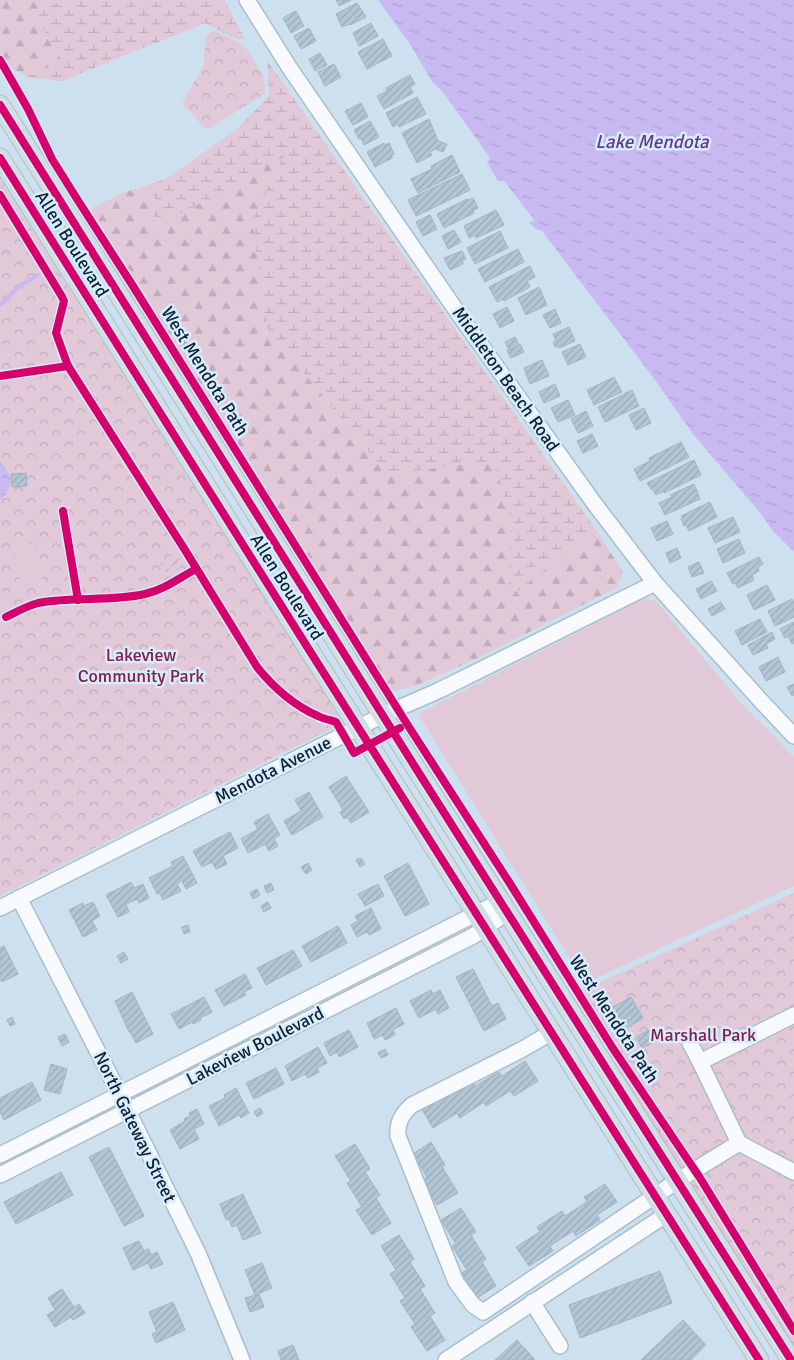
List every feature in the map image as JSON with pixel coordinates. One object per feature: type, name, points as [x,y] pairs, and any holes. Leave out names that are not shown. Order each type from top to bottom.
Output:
[{"type":"main road","name":"Allen Boulevard","points":[[0,105],[791,1360]]},
{"type":"main road","name":"Allen Boulevard","points":[[0,158],[759,1360]]},
{"type":"street","name":"Middleton Beach Road","points":[[247,0],[289,67],[458,313],[594,503],[655,583],[761,702],[794,736]]},
{"type":"street","name":"Mendota Avenue","points":[[0,908],[358,727],[440,690],[655,583]]},
{"type":"street","name":"North Gateway Street","points":[[19,898],[120,1095],[198,1254],[242,1360]]},
{"type":"street","name":"Lakeview Boulevard","points":[[0,1175],[127,1110],[481,921],[504,906]]},
{"type":"street","name":"Lakeview Boulevard","points":[[0,1155],[481,921]]},
{"type":"street","points":[[700,1062],[794,1015]]},
{"type":"street","points":[[552,1032],[521,1050],[412,1105],[402,1114],[397,1128],[398,1136],[460,1288],[472,1305],[483,1312],[677,1181],[739,1143]]},
{"type":"street","points":[[690,1043],[739,1143],[794,1172]]},
{"type":"street","points":[[446,1360],[667,1214]]},
{"type":"street","points":[[532,1302],[560,1346]]},
{"type":"green space","points":[[0,0],[224,0],[245,39],[234,38],[205,23],[63,81],[27,77],[0,61]]},
{"type":"green space","points":[[63,0],[224,0],[245,39],[234,38],[205,23],[63,81],[27,77],[60,59],[34,12]]},
{"type":"green space","points":[[213,30],[244,45],[263,76],[266,93],[207,130],[182,104],[203,66],[206,37]]},
{"type":"green space","points":[[268,62],[600,536],[623,572],[618,587],[478,658],[415,686],[383,694],[88,226],[86,216],[96,206],[120,194],[166,179],[235,131],[270,96]]},
{"type":"green space","points":[[268,62],[600,536],[586,537],[508,599],[511,519],[494,461],[387,474],[267,328],[252,221],[284,155],[215,196],[153,228],[156,182],[166,179],[235,131],[269,96]]},
{"type":"green space","name":"Lakeview Community Park","points":[[0,179],[338,714],[339,720],[337,725],[330,729],[0,896]]},
{"type":"green space","points":[[34,543],[44,585],[23,590],[13,548]]},
{"type":"green space","points":[[177,556],[180,559],[181,564],[178,569],[167,572],[158,567],[163,562],[165,568],[171,568],[173,561],[168,558]]},
{"type":"green space","points":[[643,599],[656,601],[740,702],[794,757],[794,886],[585,983],[418,714]]},
{"type":"green space","name":"Marshall Park","points":[[794,893],[794,1351],[570,996]]},
{"type":"water","name":"Lake Mendota","points":[[378,0],[794,0],[794,552],[772,530],[761,514],[693,434],[655,380],[542,231],[529,223],[534,220],[505,182],[497,180],[487,162],[490,158],[445,95],[431,80],[410,44]]},
{"type":"water","points":[[0,462],[7,471],[10,486],[5,496],[0,500]]},
{"type":"building","points":[[336,0],[351,0],[339,6]]},
{"type":"building","points":[[357,3],[366,17],[342,27],[336,14]]},
{"type":"building","points":[[296,11],[304,26],[291,33],[283,18]]},
{"type":"building","points":[[371,23],[378,36],[359,46],[353,33]]},
{"type":"building","points":[[309,28],[316,41],[301,49],[294,36]]},
{"type":"building","points":[[383,39],[392,56],[367,69],[358,52]]},
{"type":"building","points":[[320,53],[327,65],[315,71],[309,59]]},
{"type":"building","points":[[334,64],[341,77],[325,86],[318,72]]},
{"type":"building","points":[[410,75],[415,84],[410,87],[413,93],[384,109],[377,96],[387,91],[386,88]]},
{"type":"building","points":[[417,97],[426,114],[399,127],[397,124],[393,127],[386,113]]},
{"type":"building","points":[[361,103],[368,117],[353,125],[345,111]]},
{"type":"building","points":[[429,119],[438,141],[447,144],[443,152],[436,149],[430,152],[432,155],[417,163],[402,133]]},
{"type":"building","points":[[370,121],[379,137],[364,145],[354,130]]},
{"type":"building","points":[[384,143],[385,145],[389,143],[394,154],[391,156],[392,158],[375,167],[367,152]]},
{"type":"building","points":[[452,155],[460,172],[418,193],[411,179],[432,169],[431,166]]},
{"type":"building","points":[[462,174],[470,190],[416,216],[408,200]]},
{"type":"building","points":[[473,198],[478,208],[473,210],[474,213],[444,228],[437,214],[467,199]]},
{"type":"building","points":[[496,210],[504,225],[476,238],[475,235],[469,238],[464,226]]},
{"type":"building","points":[[430,215],[437,229],[423,236],[416,222]]},
{"type":"building","points":[[454,230],[461,242],[448,249],[442,236]]},
{"type":"building","points":[[500,231],[508,248],[475,264],[467,248]]},
{"type":"building","points":[[518,249],[524,262],[485,282],[478,269]]},
{"type":"building","points":[[462,251],[466,259],[462,261],[463,264],[450,270],[444,258]]},
{"type":"building","points":[[530,266],[535,277],[527,281],[530,287],[504,301],[503,299],[497,302],[489,287]]},
{"type":"building","points":[[539,287],[547,305],[526,315],[518,298]]},
{"type":"building","points":[[507,307],[514,321],[500,328],[493,314]]},
{"type":"building","points":[[555,309],[561,323],[550,328],[543,315]]},
{"type":"building","points":[[569,327],[575,341],[559,348],[558,346],[555,347],[553,342],[556,341],[553,334]]},
{"type":"building","points":[[515,337],[518,343],[508,348],[505,342]]},
{"type":"building","points":[[520,344],[524,352],[511,358],[507,350]]},
{"type":"building","points":[[580,344],[586,357],[568,365],[562,352]]},
{"type":"building","points":[[542,360],[549,376],[530,384],[524,368]]},
{"type":"building","points":[[614,377],[622,392],[594,405],[587,390]]},
{"type":"building","points":[[555,384],[560,396],[544,403],[539,392]]},
{"type":"building","points":[[632,390],[639,406],[605,422],[598,407]]},
{"type":"building","points":[[568,400],[575,415],[558,422],[551,408]]},
{"type":"building","points":[[644,408],[651,423],[636,430],[629,415]]},
{"type":"building","points":[[586,411],[593,426],[578,433],[571,419]]},
{"type":"building","points":[[592,434],[598,446],[583,453],[577,441]]},
{"type":"building","points":[[681,442],[689,457],[640,481],[634,469],[650,461],[649,458]]},
{"type":"building","points":[[694,460],[701,475],[656,495],[647,483]]},
{"type":"building","points":[[26,473],[27,486],[12,487],[11,474]]},
{"type":"building","points":[[694,484],[700,499],[665,515],[659,503],[672,497],[670,495]]},
{"type":"building","points":[[710,502],[717,517],[689,531],[686,525],[684,526],[681,516]]},
{"type":"building","points":[[733,517],[740,532],[715,543],[708,528]]},
{"type":"building","points":[[667,521],[673,534],[657,541],[651,528]]},
{"type":"building","points":[[739,539],[745,553],[723,563],[717,549]]},
{"type":"building","points":[[677,548],[681,558],[670,563],[666,553]]},
{"type":"building","points":[[759,557],[763,564],[758,567],[759,571],[752,575],[754,580],[738,588],[735,583],[733,584],[727,573]]},
{"type":"building","points":[[699,562],[704,573],[692,577],[688,567]]},
{"type":"building","points":[[711,581],[717,591],[701,599],[696,589]]},
{"type":"building","points":[[767,585],[775,600],[754,610],[747,595]]},
{"type":"building","points":[[792,599],[794,617],[775,626],[768,611]]},
{"type":"building","points":[[721,602],[725,609],[712,616],[708,609]]},
{"type":"building","points":[[760,619],[767,632],[742,645],[735,631]]},
{"type":"building","points":[[794,622],[794,643],[792,644],[788,636],[785,638],[780,629]]},
{"type":"building","points":[[772,632],[775,639],[766,644],[768,648],[753,655],[748,645]]},
{"type":"building","points":[[778,657],[785,672],[766,681],[759,667]]},
{"type":"building","points":[[794,684],[794,695],[792,696],[787,687]]},
{"type":"building","points":[[346,776],[369,812],[351,823],[347,817],[344,819],[340,812],[343,810],[329,787]]},
{"type":"building","points":[[309,792],[323,817],[292,835],[284,821],[301,811],[295,800]]},
{"type":"building","points":[[268,814],[280,835],[274,839],[278,846],[269,851],[265,844],[248,853],[241,839],[258,829],[254,822]]},
{"type":"building","points":[[230,832],[238,848],[223,856],[227,864],[216,869],[212,862],[202,867],[193,851]]},
{"type":"building","points":[[183,856],[197,883],[186,889],[182,881],[177,884],[181,891],[163,900],[160,893],[157,894],[149,878],[173,866],[171,862]]},
{"type":"building","points":[[361,858],[365,864],[360,867],[356,860]]},
{"type":"building","points":[[308,863],[312,870],[306,874],[301,867]]},
{"type":"building","points":[[408,863],[429,904],[405,916],[384,876]]},
{"type":"building","points":[[131,882],[134,888],[143,884],[149,898],[139,903],[137,899],[126,904],[129,912],[118,917],[106,895]]},
{"type":"building","points":[[271,883],[274,890],[267,893],[264,886]]},
{"type":"building","points":[[378,884],[384,896],[365,906],[358,894]]},
{"type":"building","points":[[257,889],[260,895],[253,899],[250,893]]},
{"type":"building","points":[[93,902],[100,916],[92,921],[97,930],[83,937],[69,910],[83,903],[84,906]]},
{"type":"building","points":[[268,902],[271,908],[264,912],[261,906]]},
{"type":"building","points":[[371,908],[381,929],[369,935],[367,932],[357,937],[351,925],[358,921],[355,916]]},
{"type":"building","points":[[188,925],[190,932],[184,934],[182,927]]},
{"type":"building","points":[[338,926],[347,943],[311,962],[302,946]]},
{"type":"building","points":[[4,946],[18,974],[2,982],[0,978],[0,948]]},
{"type":"building","points":[[293,950],[302,966],[266,985],[257,968]]},
{"type":"building","points":[[124,952],[128,959],[121,963],[117,956]]},
{"type":"building","points":[[473,969],[492,1006],[498,1003],[506,1019],[484,1031],[456,977]]},
{"type":"building","points":[[245,974],[252,988],[244,992],[246,995],[224,1006],[215,990]]},
{"type":"building","points":[[431,990],[433,994],[440,990],[449,1008],[438,1014],[436,1009],[419,1018],[410,1001]]},
{"type":"building","points":[[132,992],[153,1034],[136,1043],[115,1001]]},
{"type":"building","points":[[204,997],[212,1012],[200,1018],[201,1020],[193,1024],[192,1022],[179,1029],[171,1014]]},
{"type":"building","points":[[631,997],[643,1018],[624,1030],[611,1008]]},
{"type":"building","points":[[396,1008],[404,1024],[393,1030],[395,1035],[385,1040],[383,1035],[374,1039],[367,1023]]},
{"type":"building","points":[[12,1017],[15,1024],[10,1026],[7,1020]]},
{"type":"building","points":[[651,1029],[657,1041],[642,1048],[636,1037]]},
{"type":"building","points":[[349,1030],[358,1047],[339,1057],[337,1052],[330,1056],[324,1043]]},
{"type":"building","points":[[65,1034],[69,1042],[62,1046],[58,1037]]},
{"type":"building","points":[[318,1047],[327,1063],[317,1068],[319,1072],[308,1078],[305,1074],[292,1081],[285,1066]]},
{"type":"building","points":[[385,1049],[388,1055],[381,1058],[378,1053]]},
{"type":"building","points":[[525,1061],[538,1081],[514,1096],[510,1091],[486,1106],[484,1102],[460,1118],[457,1113],[433,1128],[422,1109],[447,1093],[450,1096],[473,1082],[475,1086],[499,1072],[502,1076]]},
{"type":"building","points":[[51,1064],[67,1069],[60,1094],[44,1090]]},
{"type":"building","points":[[276,1068],[284,1084],[254,1099],[246,1083]]},
{"type":"building","points":[[32,1082],[41,1100],[4,1120],[0,1111],[0,1098]]},
{"type":"building","points":[[236,1088],[249,1113],[241,1118],[239,1115],[219,1126],[209,1106],[225,1098],[224,1095]]},
{"type":"building","points":[[260,1108],[263,1113],[257,1117],[254,1112]]},
{"type":"building","points":[[197,1109],[204,1124],[194,1129],[199,1139],[180,1149],[170,1130],[185,1121],[184,1119],[190,1116],[189,1113]]},
{"type":"building","points":[[431,1142],[445,1165],[442,1167],[458,1193],[437,1205],[422,1181],[427,1177],[413,1154]]},
{"type":"building","points":[[355,1144],[370,1169],[365,1172],[380,1195],[376,1198],[391,1223],[372,1235],[356,1210],[362,1207],[347,1183],[351,1181],[335,1156]]},
{"type":"building","points":[[109,1147],[144,1216],[124,1226],[89,1157]]},
{"type":"building","points":[[61,1172],[73,1195],[16,1224],[4,1202]]},
{"type":"building","points":[[605,1184],[617,1202],[597,1215],[600,1220],[576,1236],[573,1231],[550,1246],[553,1251],[529,1266],[516,1247],[540,1232],[537,1227],[562,1211],[565,1216],[587,1202],[584,1197]]},
{"type":"building","points":[[243,1194],[261,1233],[243,1240],[237,1225],[232,1227],[229,1219],[226,1220],[220,1204]]},
{"type":"building","points":[[461,1208],[476,1232],[471,1235],[486,1259],[482,1262],[496,1286],[477,1298],[462,1273],[467,1270],[452,1246],[456,1244],[441,1220]]},
{"type":"building","points":[[399,1235],[414,1259],[410,1262],[425,1286],[420,1289],[435,1313],[430,1316],[445,1340],[427,1351],[411,1327],[415,1324],[400,1301],[405,1298],[390,1274],[396,1270],[381,1246]]},
{"type":"building","points":[[139,1241],[144,1251],[149,1249],[151,1255],[157,1252],[163,1264],[151,1269],[148,1263],[133,1270],[123,1248]]},
{"type":"building","points":[[262,1263],[272,1288],[255,1295],[245,1270]]},
{"type":"building","points":[[660,1271],[672,1303],[580,1338],[569,1305]]},
{"type":"building","points":[[62,1289],[74,1307],[79,1304],[85,1313],[73,1320],[71,1317],[55,1327],[47,1315],[55,1310],[48,1298]]},
{"type":"building","points":[[259,1294],[264,1307],[250,1312],[245,1298]]},
{"type":"building","points":[[173,1302],[185,1330],[156,1343],[152,1334],[157,1332],[149,1312]]},
{"type":"building","points":[[683,1320],[706,1345],[691,1360],[641,1360]]},
{"type":"building","points":[[517,1340],[535,1360],[495,1360]]},
{"type":"building","points":[[293,1345],[299,1360],[281,1360],[278,1351]]},
{"type":"waterway","points":[[0,305],[21,285],[38,275]]},
{"type":"cycle path","name":"West Mendota Path","points":[[0,60],[28,109],[52,159],[612,1047],[700,1178],[794,1331]]},
{"type":"cycle path","points":[[0,105],[417,770],[791,1360]]},
{"type":"cycle path","points":[[0,158],[759,1360]]},
{"type":"cycle path","points":[[0,195],[64,301],[56,333],[68,366],[257,667],[277,689],[292,701],[309,712],[336,722],[354,753],[400,728]]},
{"type":"cycle path","points":[[0,376],[68,366]]},
{"type":"cycle path","points":[[63,511],[78,600]]},
{"type":"cycle path","points":[[6,617],[38,603],[118,598],[145,594],[165,587],[196,569]]}]
